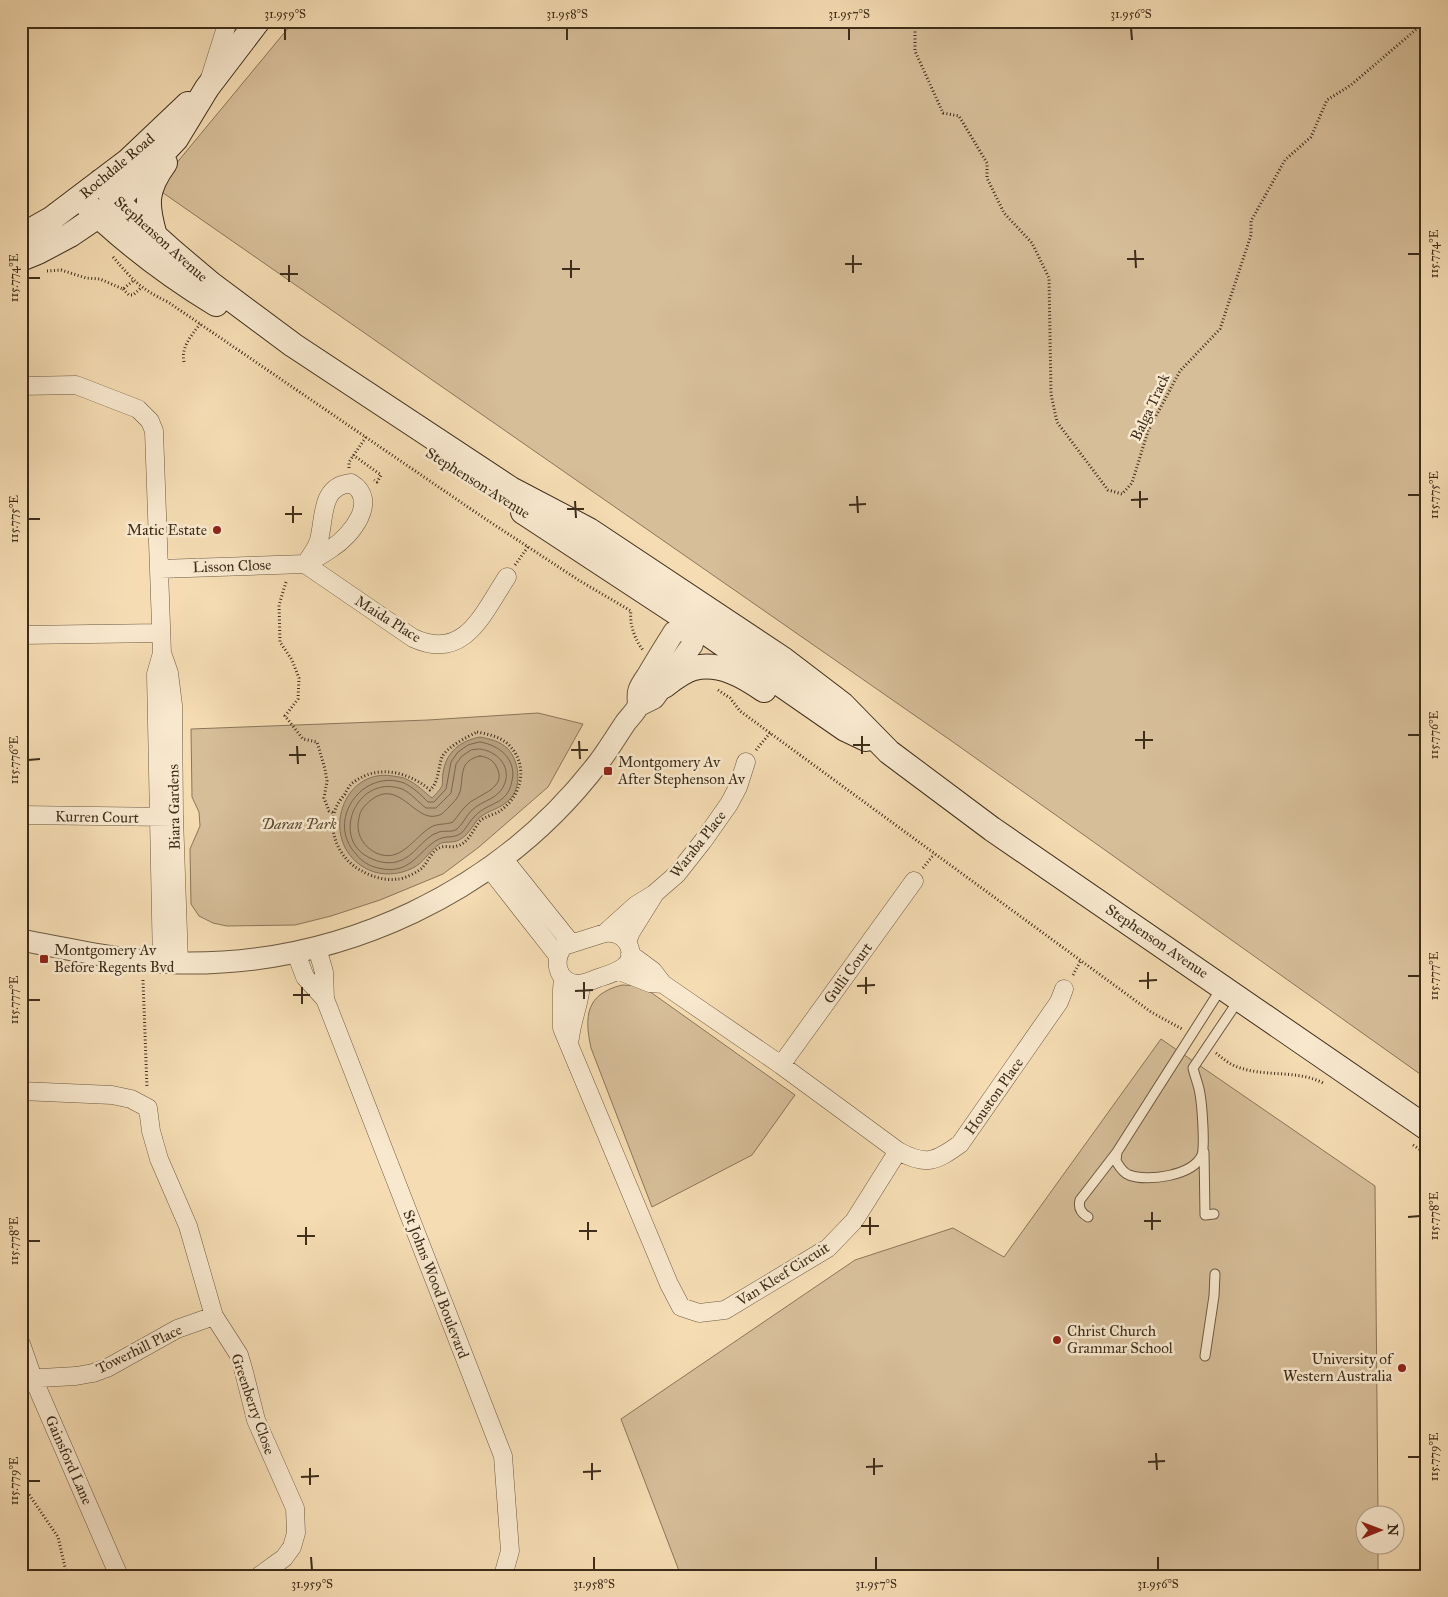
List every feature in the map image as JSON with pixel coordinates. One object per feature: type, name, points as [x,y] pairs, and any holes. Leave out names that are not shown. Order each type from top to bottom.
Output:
[{"type":"main road","name":"Rochdale Road","points":[[29,265],[38,252],[70,235],[116,201],[176,139],[206,88],[258,21]]},
{"type":"main road","name":"Rochdale Road","points":[[21,236],[51,219],[129,160],[206,88]]},
{"type":"main road","points":[[155,236],[149,213],[149,198],[158,172],[171,154],[176,139]]},
{"type":"main road","name":"Stephenson Avenue","points":[[101,182],[116,201],[210,284],[293,345],[511,489],[589,530],[783,659],[842,704],[889,752],[992,829],[1427,1128]]},
{"type":"main road","name":"Stephenson Avenue","points":[[80,198],[129,244],[169,274],[225,310],[401,434],[555,532],[698,627],[845,729],[889,752]]},
{"type":"main road","points":[[664,686],[694,668],[706,667],[729,671],[742,675],[811,721],[845,729]]},
{"type":"street","name":"Rochdale Road","points":[[206,88],[228,21]]},
{"type":"street","name":"Biara Gardens","points":[[21,386],[76,384],[138,409],[150,421],[154,431],[156,442],[162,653],[169,673],[173,706],[162,962]]},
{"type":"street","points":[[21,940],[162,962],[218,963],[263,959],[318,948],[398,920],[452,892],[496,863],[568,800],[600,762],[638,706],[654,698],[664,686],[692,645],[698,627],[680,596],[589,530]]},
{"type":"street","name":"Lisson Close","points":[[159,569],[305,564]]},
{"type":"street","name":"Maida Place","points":[[305,564],[412,638],[436,644],[459,640],[466,635],[478,622],[511,572]]},
{"type":"street","points":[[638,706],[639,689],[674,632],[698,627],[737,628]]},
{"type":"street","points":[[21,635],[161,633]]},
{"type":"street","name":"Waraba Place","points":[[605,932],[636,905],[654,894],[677,874],[729,804],[738,787],[746,762]]},
{"type":"street","name":"Kurren Court","points":[[21,815],[167,818]]},
{"type":"street","points":[[496,863],[570,942]]},
{"type":"street","points":[[496,863],[558,956]]},
{"type":"street","name":"Gulli Court","points":[[781,1065],[914,881]]},
{"type":"street","name":"Waraba Place","points":[[628,948],[631,932],[654,894]]},
{"type":"street","points":[[628,948],[627,963],[619,971],[581,984],[563,978],[558,970],[558,956],[564,946],[570,942],[605,932],[616,933],[622,937],[628,948],[654,971],[663,984],[781,1065],[898,1151]]},
{"type":"street","name":"St Johns Wood Boulevard","points":[[318,948],[324,972],[325,999],[503,1456],[510,1551],[503,1576]]},
{"type":"street","name":"St Johns Wood Boulevard","points":[[296,953],[305,977],[325,999]]},
{"type":"street","points":[[619,971],[650,982],[663,984]]},
{"type":"street","name":"Van Kleef Circuit","points":[[563,978],[562,1028],[669,1284],[681,1307],[699,1313],[725,1310],[828,1248],[854,1221],[898,1151]]},
{"type":"street","name":"Van Kleef Circuit","points":[[570,1044],[571,1026],[580,998],[581,984]]},
{"type":"street","name":"Houston Place","points":[[898,1151],[912,1159],[928,1161],[944,1156],[960,1144],[1059,1002],[1064,990]]},
{"type":"street","points":[[21,1091],[112,1095],[131,1099],[148,1108]]},
{"type":"street","name":"Greenberry Close","points":[[148,1108],[150,1131],[159,1159],[188,1226],[214,1316],[239,1355],[256,1420],[294,1508],[296,1534],[292,1546],[284,1558],[259,1576]]},
{"type":"street","name":"Towerhill Place","points":[[27,1379],[93,1373],[109,1367],[177,1329],[214,1316]]},
{"type":"street","name":"Gainsford Lane","points":[[21,1344],[27,1379],[119,1576]]},
{"type":"lane","points":[[1214,1214],[1205,1215],[1204,1148],[1200,1095],[1193,1068],[1231,992]]},
{"type":"lane","points":[[1088,1217],[1080,1209],[1080,1200],[1117,1152],[1231,992]]},
{"type":"lane","points":[[1117,1152],[1116,1161],[1130,1176],[1166,1177],[1188,1170],[1198,1162],[1204,1148]]},
{"type":"lane","points":[[1205,1356],[1214,1296],[1215,1274]]},
{"type":"path","name":"Balga Track","points":[[915,21],[915,51],[943,113],[959,116],[987,163],[987,178],[1004,213],[1032,243],[1049,278],[1051,394],[1057,422],[1108,490],[1122,494],[1132,483],[1148,431],[1180,371],[1220,329],[1251,235],[1251,221],[1285,160],[1312,137],[1327,100],[1352,85],[1426,21]]},
{"type":"path","points":[[109,252],[132,281],[141,288],[168,302],[528,547],[631,611],[635,635],[638,643],[646,652]]},
{"type":"path","points":[[29,265],[61,270],[86,278],[100,279],[123,289],[133,296],[141,288]]},
{"type":"path","points":[[123,289],[132,281]]},
{"type":"path","points":[[184,362],[183,354],[186,345],[200,324]]},
{"type":"path","points":[[350,464],[353,455],[366,437]]},
{"type":"path","points":[[353,455],[382,475],[377,482],[371,478]]},
{"type":"path","points":[[511,572],[528,547]]},
{"type":"path","points":[[286,582],[279,605],[280,642],[292,660],[299,678],[298,700],[285,716],[303,739],[317,742],[327,782],[324,798],[329,810],[334,813]]},
{"type":"path","points":[[715,688],[730,698],[740,711],[835,782],[1151,1012],[1184,1031]]},
{"type":"path","points":[[477,732],[491,735],[508,745],[519,762],[521,782],[512,800],[500,811],[481,820],[471,836],[458,846],[440,847],[433,852],[421,870],[399,879],[372,877],[352,866],[338,848],[333,830],[334,813],[352,782],[371,773],[394,772],[406,775],[430,790],[435,786],[443,755],[466,737],[477,732]]},
{"type":"path","points":[[148,1108],[143,987],[162,962]]},
{"type":"path","points":[[1213,1051],[1234,1066],[1263,1073],[1303,1076],[1322,1082],[1330,1087]]},
{"type":"path","points":[[21,1454],[24,1483],[28,1493],[58,1537],[67,1576]]},
{"type":"path","points":[[21,1503],[28,1493]]},
{"type":"green space","points":[[294,21],[1427,21],[1427,1079],[953,742],[156,188]]},
{"type":"green space","name":"Daran Park","points":[[538,713],[583,724],[548,787],[479,847],[443,874],[380,900],[331,916],[295,925],[227,926],[213,923],[199,916],[191,904],[190,849],[200,826],[199,812],[192,797],[191,729],[428,720]]},
{"type":"green space","points":[[622,985],[642,986],[795,1095],[752,1155],[652,1207],[591,1048],[589,1036],[588,1016],[595,1000],[610,989]]},
{"type":"green space","name":"Christ Church Grammar School","points":[[1161,1039],[1375,1186],[1378,1504],[1356,1504],[1356,1554],[1378,1554],[1378,1576],[681,1576],[621,1419],[855,1260],[953,1228],[1004,1257]]},
{"type":"water","points":[[480,737],[502,744],[508,749],[515,760],[518,773],[517,787],[507,802],[479,818],[462,838],[440,844],[420,863],[408,870],[391,874],[379,873],[369,870],[353,859],[343,844],[340,827],[342,811],[348,795],[360,784],[375,776],[393,776],[406,779],[432,798],[442,786],[445,766],[451,753],[466,741]]},
{"type":"place","name":"Matic Estate","points":[[217,530]]},
{"type":"place","name":"Montgomery Av After Stephenson Av","points":[[608,771]]},
{"type":"place","name":"Montgomery Av Before Regents Bvd","points":[[44,959]]},
{"type":"place","name":"Christ Church Grammar School","points":[[1057,1340]]},
{"type":"place","name":"University of Western Australia","points":[[1402,1368]]}]
